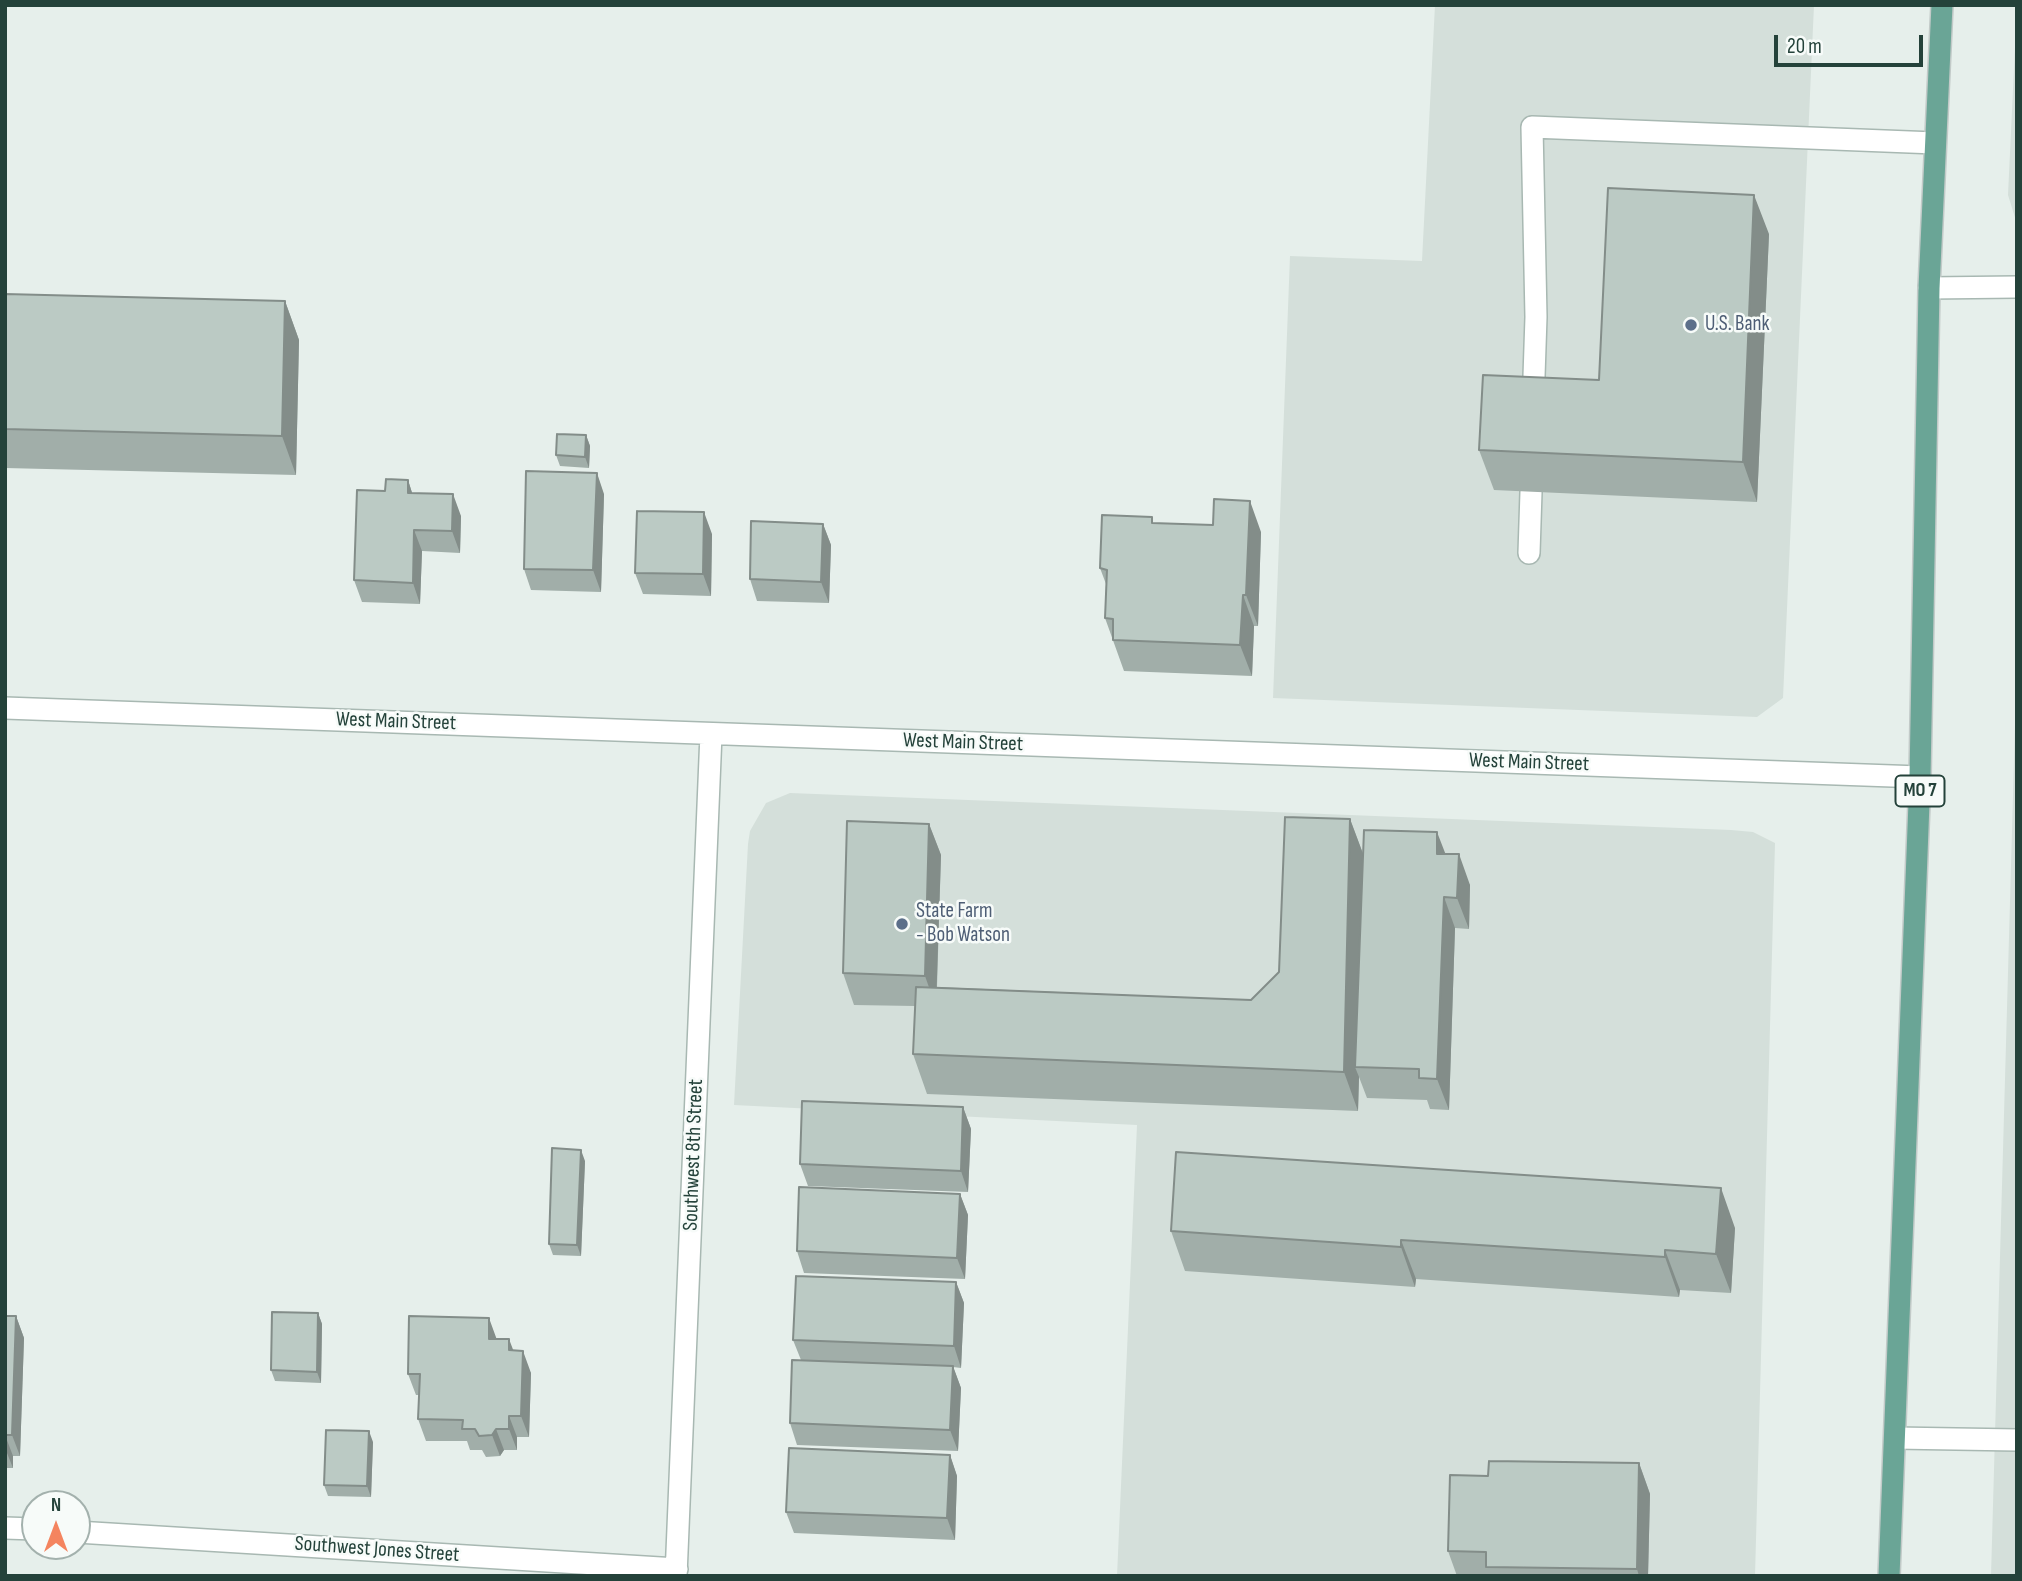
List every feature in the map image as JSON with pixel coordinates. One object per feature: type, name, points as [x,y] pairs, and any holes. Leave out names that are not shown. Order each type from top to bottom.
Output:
[{"type":"main road","name":"MO 7","points":[[1889,1576],[1920,777],[1929,288],[1942,5]]},
{"type":"street","points":[[1533,415],[1536,317],[1532,127],[1935,143]]},
{"type":"street","points":[[1929,288],[2017,287]]},
{"type":"street","points":[[1529,553],[1531,492]]},
{"type":"street","name":"West Main Street","points":[[5,708],[1920,777]]},
{"type":"street","name":"Southwest 8th Street","points":[[677,1572],[711,734]]},
{"type":"street","points":[[1895,1438],[2017,1440]]},
{"type":"street","name":"Southwest Jones Street","points":[[91,1533],[677,1572]]},
{"type":"shaded area","points":[[1435,5],[1814,5],[1783,698],[1757,717],[1273,698],[1290,256],[1422,261]]},
{"type":"shaded area","points":[[2017,5],[2017,224],[2008,195]]},
{"type":"shaded area","points":[[2015,724],[2017,1576],[1991,1576]]},
{"type":"shaded area","points":[[790,793],[1731,830],[1753,832],[1775,843],[1755,1576],[1117,1576],[1137,1125],[734,1105],[750,831],[766,803]]},
{"type":"building","name":"U.S. Bank","points":[[1608,188],[1754,195],[1743,462],[1479,450],[1483,375],[1599,380]]},
{"type":"building","points":[[5,294],[285,301],[282,436],[5,429]]},
{"type":"building","points":[[557,434],[586,435],[585,457],[556,455]]},
{"type":"building","points":[[526,471],[597,473],[593,570],[524,569]]},
{"type":"building","points":[[386,479],[408,480],[408,493],[453,494],[452,531],[414,530],[413,583],[354,580],[357,490],[385,491]]},
{"type":"building","points":[[1214,499],[1250,501],[1246,595],[1243,595],[1240,645],[1113,640],[1113,619],[1105,618],[1107,570],[1100,568],[1102,515],[1152,517],[1152,523],[1213,525]]},
{"type":"building","points":[[637,511],[704,512],[703,574],[635,573]]},
{"type":"building","points":[[751,521],[823,524],[821,582],[750,579]]},
{"type":"building","points":[[1285,817],[1350,819],[1344,1072],[913,1054],[916,987],[1251,1000],[1279,972]]},
{"type":"building","points":[[847,821],[929,824],[925,976],[843,973]]},
{"type":"building","points":[[1364,830],[1437,832],[1437,854],[1459,854],[1457,898],[1444,897],[1437,1079],[1419,1078],[1419,1069],[1355,1067]]},
{"type":"building","points":[[802,1101],[963,1107],[961,1171],[800,1164]]},
{"type":"building","points":[[552,1148],[581,1150],[577,1245],[549,1244]]},
{"type":"building","points":[[1176,1152],[1721,1188],[1716,1254],[1665,1250],[1665,1257],[1401,1240],[1401,1247],[1171,1231]]},
{"type":"building","points":[[799,1187],[960,1194],[957,1258],[797,1251]]},
{"type":"building","points":[[796,1276],[956,1282],[954,1346],[793,1340]]},
{"type":"building","points":[[272,1312],[318,1313],[317,1372],[271,1370]]},
{"type":"building","points":[[5,1316],[16,1316],[12,1435],[5,1435]]},
{"type":"building","points":[[409,1316],[489,1318],[489,1339],[509,1339],[509,1350],[523,1351],[521,1416],[509,1416],[509,1429],[496,1429],[492,1435],[479,1436],[475,1429],[462,1429],[463,1420],[418,1419],[420,1374],[408,1374]]},
{"type":"building","points":[[792,1360],[953,1366],[950,1430],[790,1423]]},
{"type":"building","points":[[326,1430],[369,1431],[367,1486],[324,1485]]},
{"type":"building","points":[[789,1448],[950,1455],[947,1518],[786,1512]]},
{"type":"building","points":[[1489,1461],[1639,1463],[1637,1569],[1486,1567],[1486,1552],[1448,1551],[1450,1475],[1488,1476]]},
{"type":"place","name":"U.S. Bank","points":[[1691,325]]},
{"type":"place","name":"State Farm - Bob Watson","points":[[902,924]]}]
